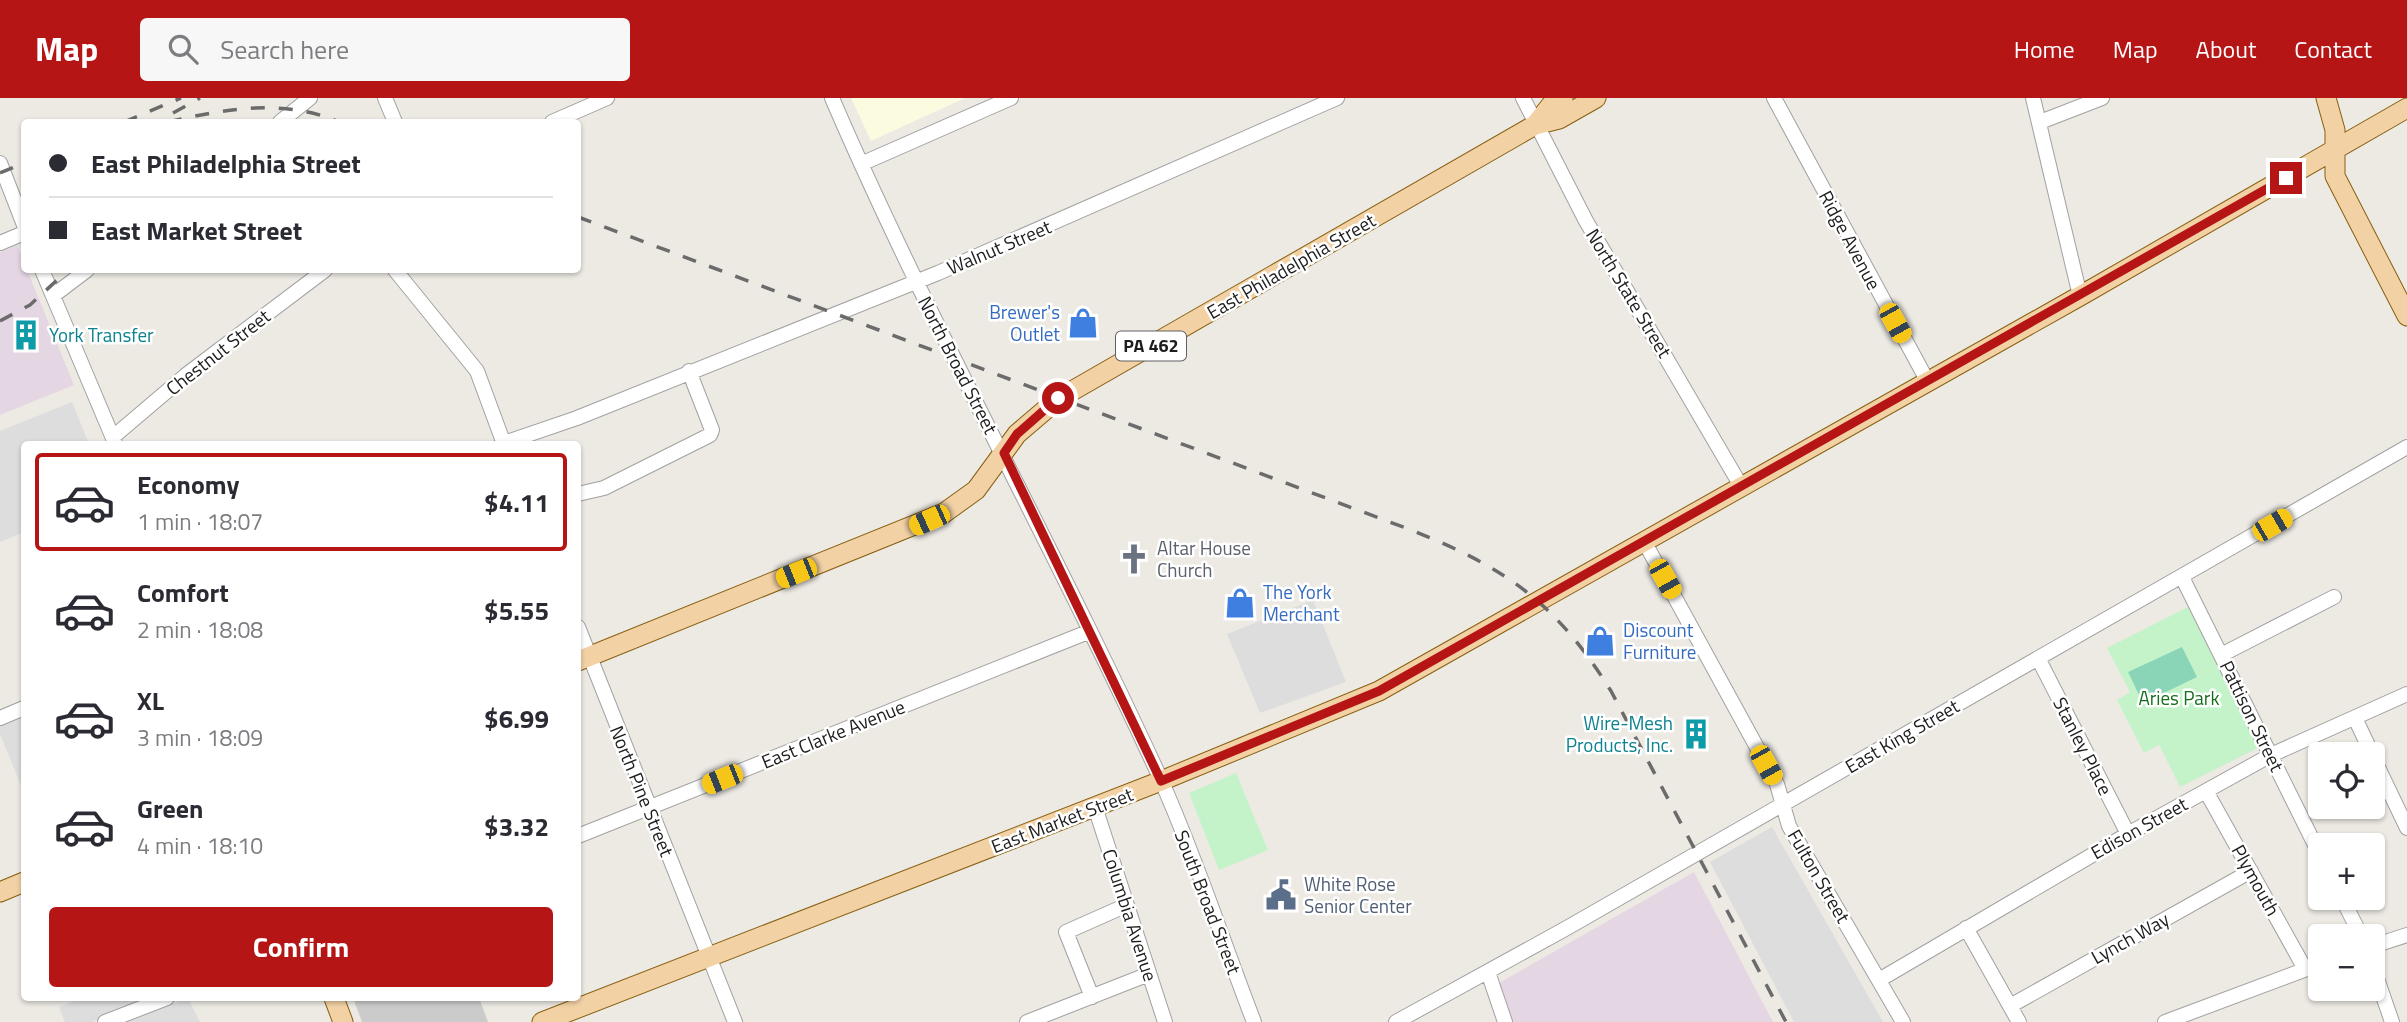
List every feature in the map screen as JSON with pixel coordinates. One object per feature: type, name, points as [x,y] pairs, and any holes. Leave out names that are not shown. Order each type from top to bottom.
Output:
[{"type":"main road","name":"East Philadelphia Street","points":[[1535,125],[1551,105],[1563,98]]},
{"type":"main road","name":"East Philadelphia Street","points":[[583,659],[944,513],[976,490],[1017,434],[1058,398],[1535,125],[1559,119],[1596,98]]},
{"type":"main road","points":[[2326,98],[2335,130],[2335,176],[2407,316]]},
{"type":"main road","name":"East Market Street","points":[[542,1022],[708,955],[1161,781],[1379,691],[2080,296],[2407,107]]},
{"type":"main road","points":[[0,892],[21,883]]},
{"type":"main road","points":[[335,1001],[344,1022]]},
{"type":"street","points":[[284,119],[310,98]]},
{"type":"street","points":[[385,98],[394,119]]},
{"type":"street","points":[[559,119],[607,98]]},
{"type":"street","name":"North Broad Street","points":[[832,98],[915,282],[1004,453],[1161,781]]},
{"type":"street","points":[[861,164],[1011,98]]},
{"type":"street","name":"Walnut Street","points":[[512,441],[577,418],[915,282],[1337,98]]},
{"type":"street","name":"North State Street","points":[[1522,98],[1586,220],[1741,486]]},
{"type":"street","name":"Ridge Avenue","points":[[1774,98],[1927,382]]},
{"type":"street","points":[[2033,98],[2080,296]]},
{"type":"street","points":[[2040,121],[2102,98]]},
{"type":"street","points":[[0,163],[21,217]]},
{"type":"street","points":[[0,243],[21,234]]},
{"type":"street","points":[[44,273],[114,440]]},
{"type":"street","points":[[54,295],[83,273]]},
{"type":"street","name":"Chestnut Street","points":[[114,440],[186,375],[321,273]]},
{"type":"street","points":[[397,273],[477,372],[502,441]]},
{"type":"street","points":[[581,493],[604,488],[712,433],[689,372]]},
{"type":"street","name":"East King Street","points":[[1396,1022],[2407,447]]},
{"type":"street","name":"Fulton Street","points":[[1644,541],[1777,784],[1789,826],[1903,1022]]},
{"type":"street","name":"Pattison Street","points":[[2182,577],[2309,833]]},
{"type":"street","points":[[2221,655],[2334,597]]},
{"type":"street","name":"East Clarke Avenue","points":[[581,835],[1088,632]]},
{"type":"street","name":"Stanley Place","points":[[2038,658],[2128,834]]},
{"type":"street","name":"North Pine Street","points":[[583,659],[648,808],[735,1022]]},
{"type":"street","name":"Edison Street","points":[[1880,980],[2128,834],[2271,755],[2407,694]]},
{"type":"street","points":[[0,718],[21,709]]},
{"type":"street","points":[[2355,719],[2366,742]]},
{"type":"street","name":"South Broad Street","points":[[1161,781],[1254,1022]]},
{"type":"street","points":[[2385,781],[2405,820]]},
{"type":"street","name":"Plymouth","points":[[2206,791],[2305,969]]},
{"type":"street","name":"Columbia Avenue","points":[[1095,807],[1165,1022]]},
{"type":"street","name":"Lynch Way","points":[[2010,1006],[2251,871]]},
{"type":"street","points":[[1092,997],[1066,932],[1127,905]]},
{"type":"street","points":[[1966,929],[2019,1022]]},
{"type":"street","points":[[2385,942],[2407,935]]},
{"type":"street","points":[[2165,1022],[2183,1019],[2308,968]]},
{"type":"street","points":[[1488,972],[1505,1022]]},
{"type":"street","points":[[1027,1022],[1149,974]]},
{"type":"street","points":[[105,1022],[154,1001]]},
{"type":"street","points":[[2385,1001],[2392,1022]]},
{"type":"shaded area","points":[[851,98],[965,98],[871,141]]},
{"type":"shaded area","points":[[17,245],[21,255],[21,273],[28,273],[74,385],[0,415],[0,252]]},
{"type":"shaded area","points":[[72,402],[88,441],[21,441],[21,533],[0,542],[0,431]]},
{"type":"shaded area","points":[[1313,600],[1346,682],[1260,713],[1227,634]]},
{"type":"shaded area","points":[[21,717],[21,786],[0,734],[0,726]]},
{"type":"shaded area","points":[[1772,827],[1883,1022],[1794,1022],[1710,862]]},
{"type":"shaded area","points":[[1694,872],[1773,1022],[1512,1022],[1499,983]]},
{"type":"shaded area","points":[[74,1001],[143,1001],[92,1022],[65,1022],[59,1007]]},
{"type":"shaded area","points":[[180,1001],[190,1001],[200,1022],[126,1022]]},
{"type":"shaded area","points":[[354,1001],[480,1001],[488,1022],[362,1022]]},
{"type":"green space","name":"Aries Park","points":[[2188,607],[2260,747],[2180,787],[2159,745],[2144,753],[2117,700],[2130,692],[2107,648]]},
{"type":"green space","points":[[2182,647],[2197,677],[2143,703],[2128,672]]},
{"type":"green space","points":[[1236,773],[1268,850],[1219,870],[1189,793]]},
{"type":"railway","points":[[131,119],[181,98]]},
{"type":"railway","points":[[173,113],[200,98]]},
{"type":"railway","points":[[182,119],[254,108],[297,110],[330,119]]},
{"type":"railway","points":[[0,173],[21,164]]},
{"type":"railway","points":[[581,218],[1411,530],[1445,544],[1502,574],[1549,611],[1591,660],[1611,691],[1786,1022]]},
{"type":"railway","points":[[0,321],[30,305],[65,273]]},
{"type":"place","name":"Brewer's Outlet","points":[[1083,323]]},
{"type":"place","name":"York Transfer","points":[[26,335]]},
{"type":"place","name":"Altar House Church","points":[[1134,559]]},
{"type":"place","name":"The York Merchant","points":[[1240,603]]},
{"type":"place","name":"Discount Furniture","points":[[1600,641]]},
{"type":"place","name":"Wire-Mesh Products, Inc.","points":[[1696,734]]},
{"type":"place","name":"White Rose Senior Center","points":[[1281,895]]},
{"type":"route","points":[[1058,398],[1017,434],[1004,453],[1161,781],[1379,691],[2286,178]]}]
